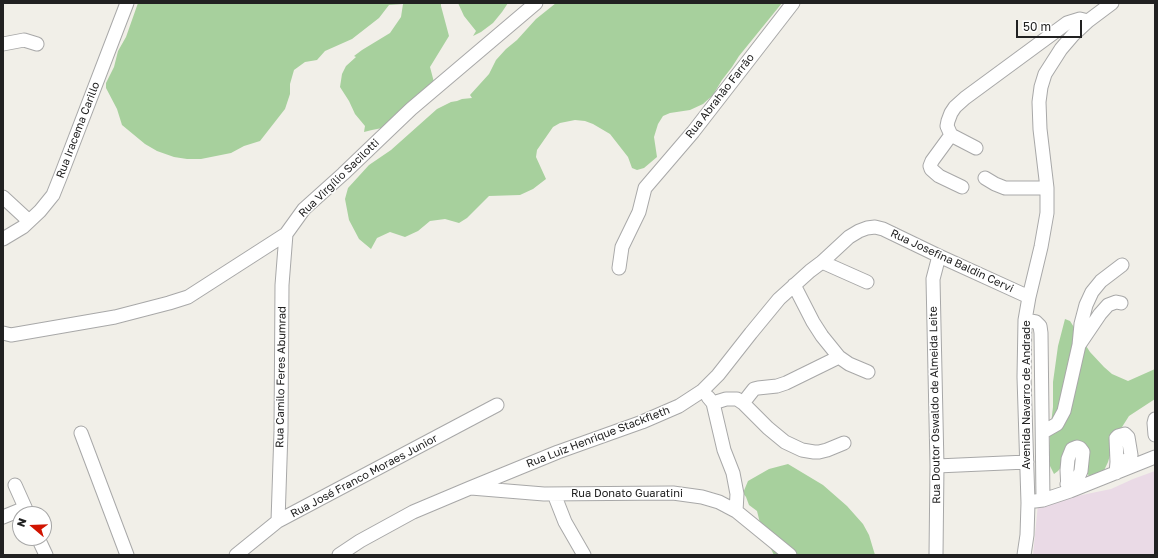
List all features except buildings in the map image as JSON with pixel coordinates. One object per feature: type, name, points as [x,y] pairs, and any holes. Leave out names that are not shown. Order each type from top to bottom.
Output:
[{"type":"street","name":"Rua Iracema Carillo","points":[[3,239],[23,227],[40,211],[53,195],[127,3]]},
{"type":"street","name":"Rua Virgílio Sacilotti","points":[[3,333],[10,335],[114,317],[188,297],[286,234],[304,209],[411,109],[536,3]]},
{"type":"street","name":"Rua Abrahão Farrão","points":[[619,268],[622,247],[639,212],[645,188],[693,132],[793,3]]},
{"type":"street","name":"Avenida Navarro de Andrade","points":[[1024,555],[1027,535],[1028,503],[1024,377],[1025,320],[1047,214],[1047,188],[1040,129],[1039,102],[1041,87],[1045,74],[1061,49],[1088,21],[1112,3]]},
{"type":"street","points":[[976,148],[951,135],[948,126],[949,117],[955,107],[1067,23],[1080,19],[1088,21]]},
{"type":"street","points":[[3,44],[24,40],[37,44]]},
{"type":"street","points":[[951,135],[930,166],[931,169],[939,176],[962,186]]},
{"type":"street","points":[[985,178],[1005,188],[1047,188]]},
{"type":"street","points":[[3,197],[29,221]]},
{"type":"street","name":"Rua Josefina Baldin Cervi","points":[[875,227],[883,229],[1029,297]]},
{"type":"street","name":"Rua Luiz Henrique Stackfleth","points":[[339,555],[360,541],[413,512],[558,452],[642,422],[679,406],[702,391],[718,375],[767,314],[794,285],[849,237],[859,231],[875,227]]},
{"type":"street","name":"Rua Camilo Feres Abumrad","points":[[278,521],[281,431],[282,285],[286,234]]},
{"type":"street","name":"Rua Doutor Oswaldo de Almeida Leite","points":[[936,555],[937,466],[933,279],[939,256]]},
{"type":"street","points":[[822,262],[866,282]]},
{"type":"street","points":[[1043,432],[1057,424],[1064,411],[1079,345],[1080,324],[1092,292],[1102,281],[1122,265]]},
{"type":"street","points":[[794,285],[813,322],[839,357],[853,366],[868,372]]},
{"type":"street","points":[[1079,345],[1108,305],[1116,302],[1121,303]]},
{"type":"street","points":[[1025,320],[1036,322],[1040,326],[1041,333],[1044,500]]},
{"type":"street","points":[[743,403],[751,392],[758,388],[777,386],[786,383],[839,357]]},
{"type":"street","points":[[702,391],[713,403],[724,450],[734,473],[737,494],[736,511]]},
{"type":"street","points":[[713,403],[720,400],[737,399],[784,442],[797,448],[819,452],[844,443]]},
{"type":"street","name":"Rua José Franco Moraes Junior","points":[[236,555],[278,521],[497,405]]},
{"type":"street","points":[[1155,419],[1155,435]]},
{"type":"street","points":[[81,433],[127,555]]},
{"type":"street","points":[[1028,503],[1044,500],[1117,467],[1155,457]]},
{"type":"street","points":[[937,466],[1027,462]]},
{"type":"street","points":[[14,485],[24,506]]},
{"type":"street","name":"Rua Donato Guaratini","points":[[470,488],[544,494],[673,493],[702,497],[719,502],[736,511],[790,555]]},
{"type":"street","points":[[554,494],[565,522],[584,555]]},
{"type":"shaded area","points":[[1155,471],[1155,555],[1033,555],[1038,504],[1111,489]]},
{"type":"green space","points":[[138,3],[441,3],[449,36],[430,67],[435,86],[387,127],[364,132],[365,126],[355,114],[340,87],[342,74],[346,66],[356,57],[354,56],[362,50],[390,33],[401,17],[403,4],[389,5],[379,18],[352,39],[325,51],[317,60],[305,62],[294,70],[290,84],[290,94],[285,109],[260,141],[244,146],[231,153],[201,159],[187,159],[174,157],[157,151],[145,144],[122,125],[117,109],[106,88],[106,83],[114,67],[118,51],[126,37]]},
{"type":"green space","points":[[458,3],[508,3],[493,23],[473,36],[476,31],[464,16]]},
{"type":"green space","points":[[556,3],[782,3],[739,56],[713,95],[703,104],[690,110],[670,113],[663,116],[658,124],[654,137],[657,157],[644,168],[637,170],[632,168],[628,157],[610,134],[593,124],[575,120],[560,123],[553,127],[537,150],[536,157],[546,179],[533,189],[520,195],[489,196],[467,218],[459,223],[445,219],[430,221],[418,231],[405,237],[390,232],[377,238],[371,249],[359,239],[349,220],[345,199],[348,188],[369,165],[391,150],[437,109],[451,102],[472,98],[470,95],[489,74],[496,60],[536,19]]},
{"type":"green space","points":[[1065,319],[1070,321],[1090,352],[1112,374],[1128,381],[1155,369],[1155,399],[1129,416],[1115,438],[1108,462],[1100,479],[1089,479],[1086,463],[1078,459],[1067,460],[1054,474],[1050,466],[1049,458],[1053,407],[1053,382],[1058,346]]},
{"type":"green space","points":[[788,464],[823,485],[847,506],[863,524],[869,535],[875,555],[774,555],[762,531],[757,511],[749,505],[743,493],[748,481],[769,469]]}]
